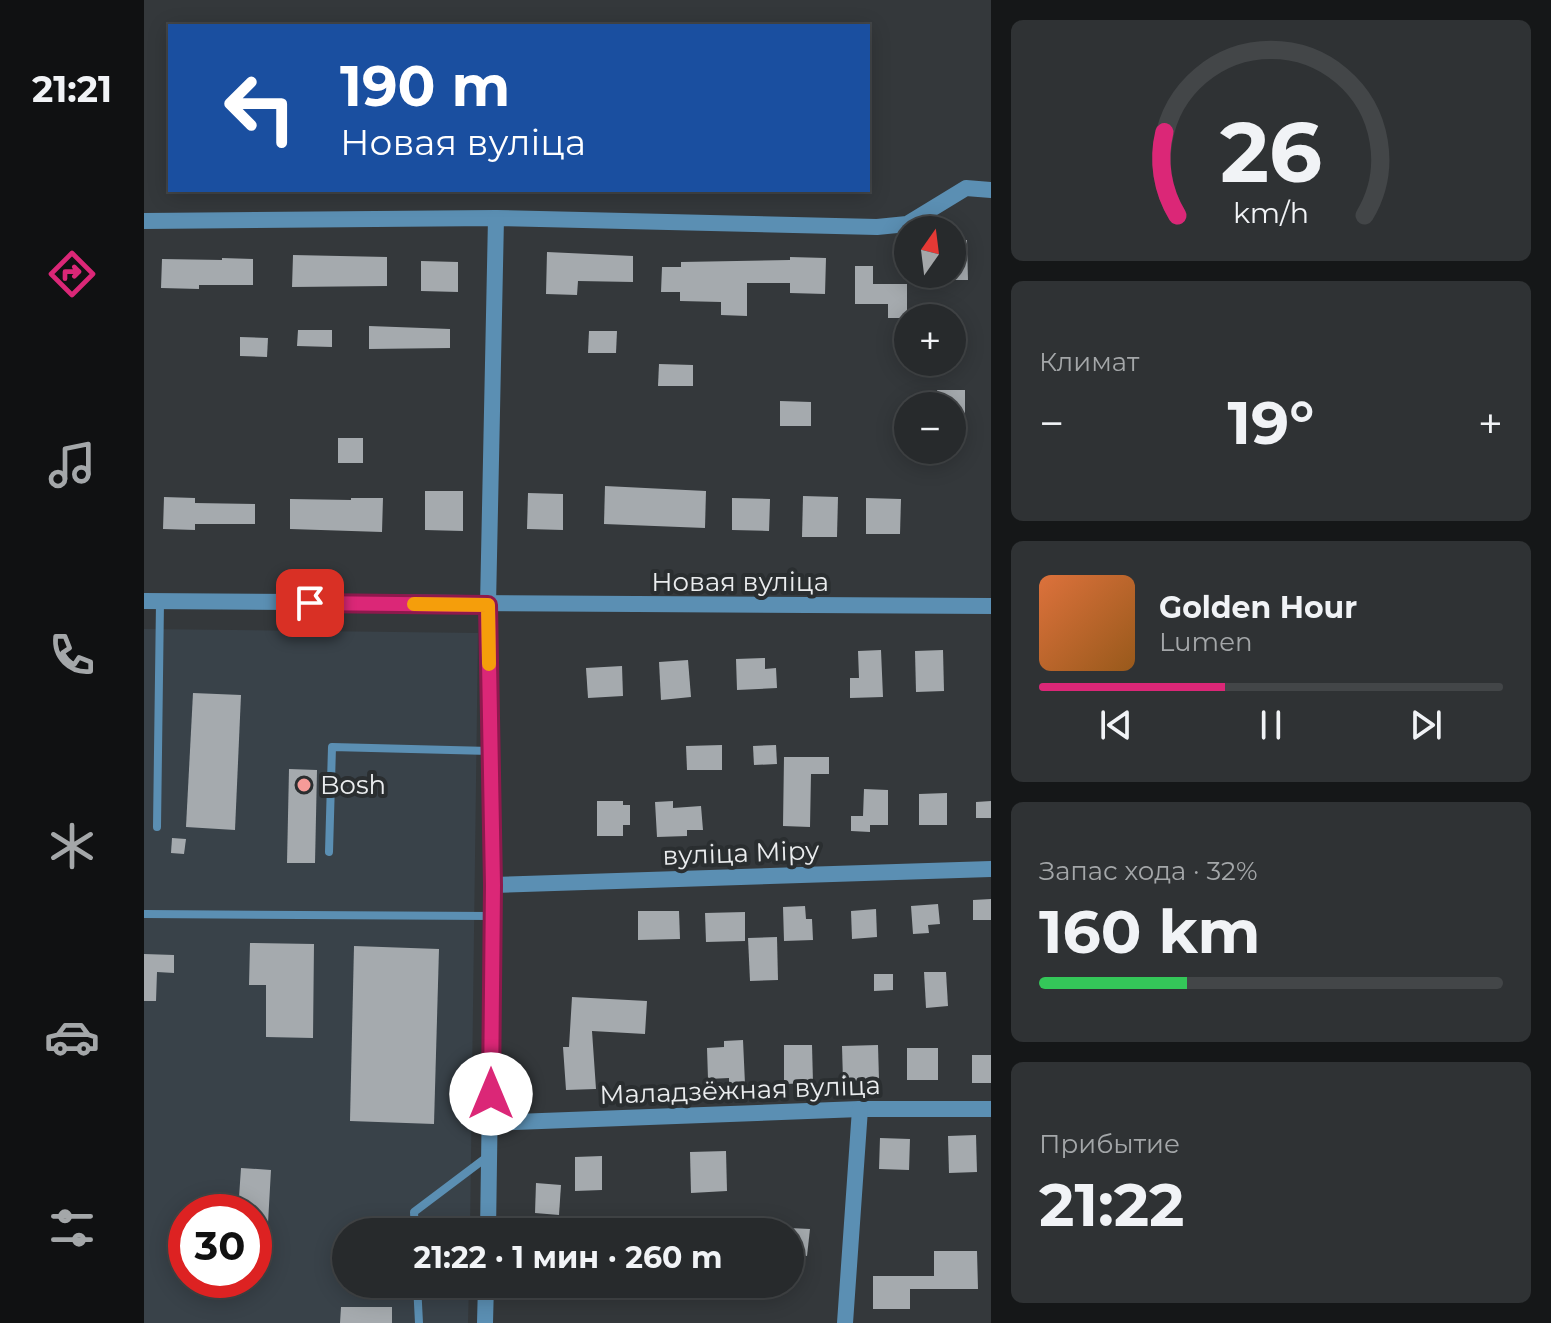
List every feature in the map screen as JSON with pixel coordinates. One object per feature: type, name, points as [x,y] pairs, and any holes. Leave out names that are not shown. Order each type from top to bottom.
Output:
[{"type":"street","points":[[144,221],[496,218],[877,227],[907,224],[966,188],[991,190]]},
{"type":"street","points":[[488,1218],[493,885],[488,605],[496,218]]},
{"type":"street","name":"Новая вуліца","points":[[152,601],[991,606]]},
{"type":"street","name":"вуліца Міру","points":[[493,885],[991,869]]},
{"type":"street","points":[[845,1323],[860,1109]]},
{"type":"street","name":"Маладзёжная вуліца","points":[[491,1123],[860,1109],[991,1109]]},
{"type":"street","points":[[485,1323],[486,1298]]},
{"type":"lane","points":[[152,601],[157,827]]},
{"type":"lane","points":[[329,852],[332,747],[491,751]]},
{"type":"lane","points":[[144,914],[492,916]]},
{"type":"lane","points":[[414,1218],[414,1212],[490,1155]]},
{"type":"lane","points":[[418,1298],[419,1323]]},
{"type":"shaded area","points":[[144,629],[478,633],[470,1218],[332,1218],[332,1298],[469,1298],[468,1323],[144,1323]]},
{"type":"building","points":[[966,240],[967,240],[966,280]]},
{"type":"building","points":[[547,252],[633,256],[633,282],[578,281],[577,295],[546,294]]},
{"type":"building","points":[[293,255],[387,257],[387,286],[292,287]]},
{"type":"building","points":[[790,257],[826,258],[825,294],[790,293],[790,283],[747,283],[747,316],[721,315],[721,302],[680,301],[680,292],[661,292],[662,267],[681,267],[681,262],[790,260]]},
{"type":"building","points":[[162,259],[253,259],[253,285],[161,288]]},
{"type":"building","points":[[421,261],[458,262],[458,292],[421,291]]},
{"type":"building","points":[[855,266],[873,266],[873,284],[894,284],[894,288],[907,288],[907,304],[894,304],[894,318],[888,318],[888,304],[855,304]]},
{"type":"building","points":[[369,326],[450,329],[450,348],[369,349]]},
{"type":"building","points":[[298,330],[332,330],[332,347],[297,346]]},
{"type":"building","points":[[589,331],[617,331],[616,353],[588,353]]},
{"type":"building","points":[[240,337],[268,338],[267,357],[240,356]]},
{"type":"building","points":[[659,364],[693,365],[693,386],[658,386]]},
{"type":"building","points":[[937,390],[965,390],[965,392]]},
{"type":"building","points":[[780,401],[811,402],[811,426],[780,426]]},
{"type":"building","points":[[338,438],[363,438],[363,463],[338,463]]},
{"type":"building","points":[[605,486],[706,491],[705,528],[604,524]]},
{"type":"building","points":[[425,491],[463,491],[463,531],[425,530]]},
{"type":"building","points":[[528,493],[563,494],[563,530],[527,529]]},
{"type":"building","points":[[803,496],[838,497],[837,537],[802,537]]},
{"type":"building","points":[[164,497],[195,498],[195,503],[255,504],[255,524],[195,524],[195,530],[163,529]]},
{"type":"building","points":[[383,498],[382,532],[290,529],[290,499]]},
{"type":"building","points":[[732,498],[770,499],[769,531],[732,530]]},
{"type":"building","points":[[866,498],[901,499],[900,534],[866,534]]},
{"type":"building","points":[[881,650],[883,697],[850,698],[850,678],[859,678],[858,651]]},
{"type":"building","points":[[943,650],[944,691],[916,692],[915,651]]},
{"type":"building","points":[[765,658],[765,669],[776,668],[777,688],[737,690],[736,659]]},
{"type":"building","points":[[688,660],[691,697],[661,700],[659,662]]},
{"type":"building","points":[[622,666],[623,696],[588,698],[586,668]]},
{"type":"building","points":[[193,693],[241,695],[235,830],[186,827]]},
{"type":"building","points":[[722,745],[722,770],[687,770],[686,746]]},
{"type":"building","points":[[776,745],[777,764],[754,765],[753,746]]},
{"type":"building","points":[[784,757],[829,757],[829,774],[811,774],[810,827],[783,826]]},
{"type":"building","points":[[289,769],[317,770],[315,863],[287,863]]},
{"type":"building","points":[[864,789],[888,790],[888,825],[870,825],[870,832],[851,831],[851,816],[863,816]]},
{"type":"building","points":[[947,793],[947,825],[919,825],[919,794]]},
{"type":"building","points":[[597,801],[623,801],[623,805],[630,805],[630,825],[623,825],[623,836],[597,836]]},
{"type":"building","points":[[673,801],[673,808],[701,806],[703,830],[687,830],[687,836],[657,837],[655,802]]},
{"type":"building","points":[[991,801],[991,818],[976,818],[976,802]]},
{"type":"building","points":[[172,838],[186,839],[184,854],[171,853]]},
{"type":"building","points":[[991,899],[991,920],[973,920],[973,900]]},
{"type":"building","points":[[938,904],[940,924],[928,925],[929,933],[913,934],[911,906]]},
{"type":"building","points":[[805,906],[806,919],[812,919],[813,940],[784,941],[783,907]]},
{"type":"building","points":[[876,909],[877,937],[852,939],[851,911]]},
{"type":"building","points":[[638,911],[679,911],[680,939],[638,940]]},
{"type":"building","points":[[745,912],[745,941],[706,942],[705,913]]},
{"type":"building","points":[[777,937],[778,980],[750,981],[748,938]]},
{"type":"building","points":[[250,943],[314,944],[313,1038],[266,1037],[266,985],[249,985]]},
{"type":"building","points":[[354,946],[439,949],[434,1124],[350,1121]]},
{"type":"building","points":[[144,954],[174,955],[174,973],[157,972],[156,1001],[144,1001]]},
{"type":"building","points":[[924,972],[946,972],[948,1006],[926,1008]]},
{"type":"building","points":[[874,974],[893,974],[893,990],[874,991]]},
{"type":"building","points":[[572,997],[647,1001],[645,1034],[592,1031],[596,1089],[566,1090],[563,1047],[569,1047]]},
{"type":"building","points":[[743,1040],[745,1084],[729,1085],[729,1078],[708,1079],[707,1048],[724,1047],[724,1041]]},
{"type":"building","points":[[784,1045],[812,1045],[813,1083],[784,1084]]},
{"type":"building","points":[[878,1045],[879,1080],[843,1081],[842,1046]]},
{"type":"building","points":[[907,1048],[938,1048],[938,1080],[907,1080]]},
{"type":"building","points":[[972,1055],[991,1055],[991,1083],[972,1083]]},
{"type":"building","points":[[976,1135],[977,1172],[949,1173],[948,1136]]},
{"type":"building","points":[[880,1138],[910,1139],[909,1170],[879,1169]]},
{"type":"building","points":[[726,1151],[727,1191],[691,1193],[690,1152]]},
{"type":"building","points":[[602,1156],[602,1190],[575,1191],[575,1157]]},
{"type":"building","points":[[241,1168],[271,1170],[270,1194],[239,1194]]},
{"type":"building","points":[[536,1183],[561,1185],[559,1215],[535,1213]]},
{"type":"building","points":[[804,1229],[810,1229],[807,1256],[804,1256]]},
{"type":"building","points":[[934,1251],[977,1251],[978,1289],[910,1289],[910,1309],[873,1309],[873,1276],[934,1276]]},
{"type":"building","points":[[341,1307],[392,1307],[392,1323],[340,1323]]},
{"type":"slow traffic","points":[[414,604],[488,605],[489,664]]},
{"type":"place","name":"Bosh","points":[[304,785]]},
{"type":"route","points":[[310,603],[488,605],[493,885],[491,1094]]}]
